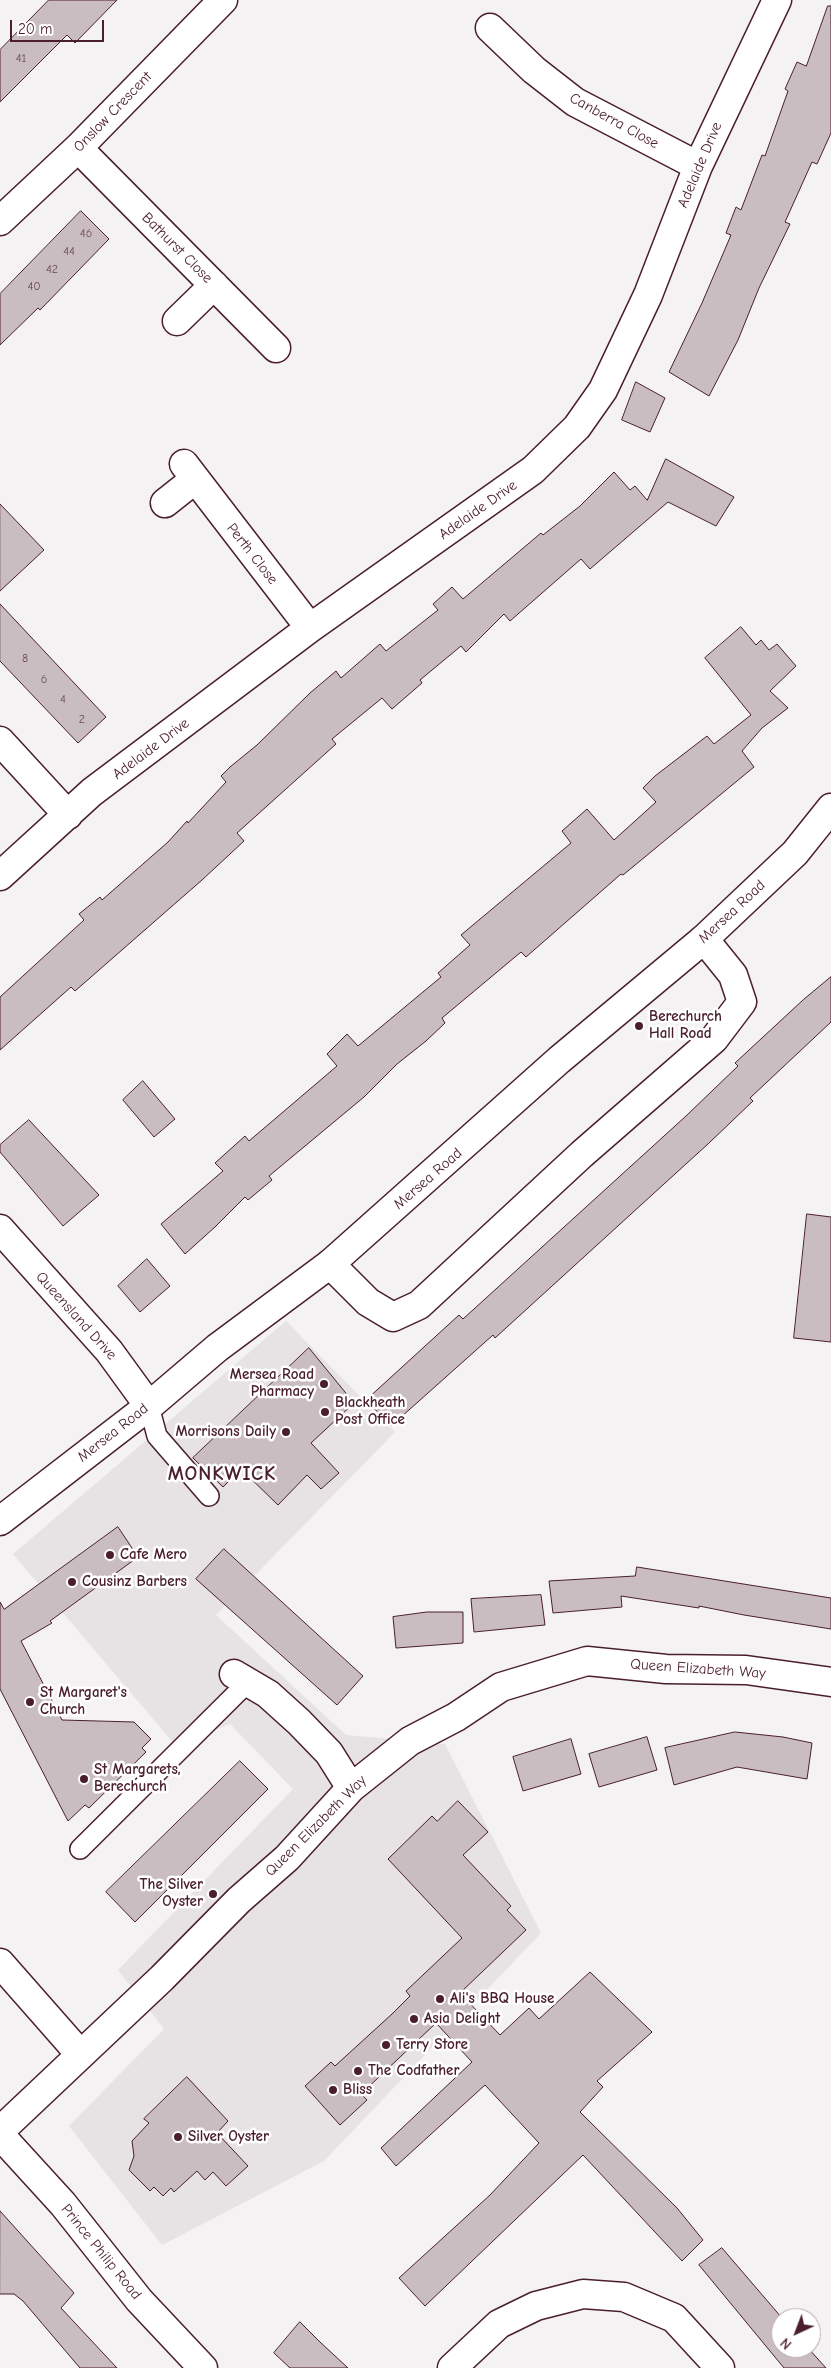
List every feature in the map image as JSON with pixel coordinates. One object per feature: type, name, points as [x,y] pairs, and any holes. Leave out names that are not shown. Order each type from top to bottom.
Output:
[{"type":"street","name":"Onslow Crescent","points":[[0,221],[78,148],[223,0]]},
{"type":"street","name":"Adelaide Drive","points":[[0,876],[92,792],[310,628],[533,470],[577,427],[603,390],[644,304],[698,166],[777,0]]},
{"type":"street","name":"Canberra Close","points":[[490,28],[534,70],[575,102],[698,166]]},
{"type":"street","name":"Bathurst Close","points":[[78,148],[276,348]]},
{"type":"street","points":[[177,321],[214,285]]},
{"type":"street","name":"Perth Close","points":[[165,503],[189,472],[310,628]]},
{"type":"street","points":[[0,741],[68,815]]},
{"type":"street","name":"Mersea Road","points":[[0,1521],[149,1406],[217,1348],[330,1264],[559,1060],[704,939],[795,853],[831,808]]},
{"type":"street","points":[[330,1264],[368,1302],[393,1317],[419,1305],[582,1154],[714,1039],[742,1002],[733,975],[704,939]]},
{"type":"street","name":"Queensland Drive","points":[[0,1228],[109,1352],[149,1406]]},
{"type":"street","name":"Queen Elizabeth Way","points":[[0,2131],[162,1978],[239,1900],[287,1858],[351,1788],[410,1741],[456,1717],[501,1687],[587,1661],[666,1669],[746,1670],[831,1682]]},
{"type":"street","points":[[242,1677],[268,1694],[330,1753],[351,1788]]},
{"type":"street","points":[[0,1964],[80,2054]]},
{"type":"street","name":"Prince Philip Road","points":[[0,2136],[63,2204],[139,2300],[203,2368]]},
{"type":"street","points":[[452,2368],[499,2324],[536,2306],[583,2294],[624,2297],[674,2318],[720,2368]]},
{"type":"lane","points":[[149,1406],[157,1436],[209,1496]]},
{"type":"lane","points":[[80,1849],[242,1677]]},
{"type":"shaded area","points":[[286,1321],[395,1432],[216,1615],[346,1735],[445,1744],[541,1933],[324,2161],[162,2245],[69,2126],[164,2029],[118,1970],[293,1789],[230,1724],[176,1746],[13,1554]]},
{"type":"building","points":[[49,0],[117,0],[75,43],[67,35],[0,102],[0,50]]},
{"type":"building","points":[[828,6],[831,6],[831,133],[817,164],[812,162],[785,222],[790,224],[759,288],[738,340],[709,396],[669,372],[702,303],[731,235],[726,233],[736,207],[741,210],[762,155],[765,156],[788,91],[785,89],[797,62],[806,66]]},
{"type":"building","points":[[81,211],[109,239],[40,310],[38,308],[0,345],[0,294]]},
{"type":"building","points":[[636,382],[665,398],[650,432],[622,420]]},
{"type":"building","points":[[666,459],[734,497],[716,526],[668,502],[590,569],[581,559],[510,621],[504,614],[466,652],[461,646],[420,680],[422,683],[392,709],[382,698],[332,739],[336,744],[237,833],[244,841],[202,880],[75,991],[71,987],[0,1050],[0,997],[84,920],[79,914],[100,897],[102,900],[168,842],[187,821],[188,823],[226,782],[221,776],[257,745],[310,693],[336,671],[341,678],[380,644],[386,651],[438,610],[433,604],[452,587],[463,599],[541,533],[543,535],[580,506],[614,472],[630,490],[635,486],[647,500]]},
{"type":"building","points":[[0,504],[44,550],[0,591]]},
{"type":"building","points":[[0,604],[106,717],[78,743],[0,661]]},
{"type":"building","points":[[741,627],[756,645],[761,640],[769,650],[777,644],[796,666],[770,691],[788,708],[762,728],[742,751],[754,767],[623,875],[621,874],[526,957],[521,952],[442,1018],[445,1023],[426,1041],[397,1064],[364,1097],[269,1176],[272,1180],[248,1200],[245,1197],[185,1254],[161,1224],[223,1171],[215,1163],[245,1136],[249,1141],[337,1066],[327,1054],[347,1034],[358,1046],[441,977],[438,973],[470,945],[461,935],[571,843],[562,831],[587,809],[614,840],[656,802],[643,788],[655,776],[707,736],[714,744],[751,715],[705,658]]},
{"type":"building","points":[[831,977],[831,1022],[750,1098],[753,1101],[709,1143],[495,1338],[493,1335],[391,1426],[366,1400],[459,1315],[463,1319],[686,1116],[738,1066],[735,1063],[803,1000]]},
{"type":"building","points":[[143,1081],[175,1119],[154,1137],[123,1100]]},
{"type":"building","points":[[29,1120],[99,1195],[63,1226],[0,1152],[0,1145]]},
{"type":"building","points":[[807,1214],[831,1217],[831,1342],[794,1338]]},
{"type":"building","points":[[147,1259],[170,1286],[140,1312],[118,1286]]},
{"type":"building","points":[[309,1348],[354,1403],[311,1443],[339,1473],[321,1489],[307,1475],[278,1505],[241,1469],[223,1487],[193,1458]]},
{"type":"building","points":[[118,1527],[138,1557],[50,1621],[52,1623],[21,1641],[62,1720],[134,1722],[151,1739],[142,1748],[146,1752],[89,1808],[85,1805],[68,1821],[0,1689],[0,1602],[4,1609]]},
{"type":"building","points":[[224,1549],[363,1676],[337,1705],[196,1579]]},
{"type":"building","points":[[637,1567],[831,1598],[831,1629],[699,1606],[699,1608],[621,1596],[622,1607],[553,1613],[549,1581],[635,1576]]},
{"type":"building","points":[[541,1595],[545,1625],[474,1632],[471,1599]]},
{"type":"building","points":[[427,1612],[463,1612],[463,1643],[396,1648],[393,1617]]},
{"type":"building","points":[[735,1732],[783,1737],[812,1743],[807,1779],[737,1767],[674,1785],[665,1748]]},
{"type":"building","points":[[647,1737],[657,1770],[599,1787],[589,1754]]},
{"type":"building","points":[[571,1739],[581,1774],[523,1791],[513,1757]]},
{"type":"building","points":[[240,1761],[268,1789],[135,1922],[106,1892]]},
{"type":"building","points":[[458,1801],[488,1832],[463,1855],[511,1906],[507,1910],[526,1930],[460,1993],[500,2035],[529,2008],[539,2019],[590,1972],[652,2032],[597,2081],[603,2087],[580,2112],[677,2208],[703,2240],[682,2261],[583,2155],[425,2306],[399,2278],[490,2195],[539,2143],[485,2085],[396,2166],[381,2148],[472,2062],[436,2023],[361,2094],[367,2100],[340,2125],[305,2086],[331,2062],[335,2066],[392,2014],[410,1996],[406,1991],[462,1938],[388,1859],[432,1816],[437,1821]]},
{"type":"building","name":"Silver Oyster","points":[[187,2077],[228,2121],[217,2133],[248,2166],[226,2186],[213,2172],[205,2180],[197,2171],[174,2192],[171,2188],[163,2196],[154,2187],[150,2191],[129,2170],[134,2156],[132,2141],[149,2123],[144,2119]]},
{"type":"building","points":[[0,2211],[74,2293],[61,2308],[117,2368],[80,2368],[23,2301],[14,2294],[0,2294]]},
{"type":"building","points":[[722,2248],[773,2308],[771,2308],[771,2352],[699,2265]]},
{"type":"building","points":[[300,2322],[348,2368],[290,2368],[274,2353]]},
{"type":"building","points":[[776,2358],[817,2358],[826,2368],[784,2368]]},
{"type":"place","name":"Berechurch Hall Road","points":[[639,1026]]},
{"type":"place","name":"Mersea Road Pharmacy","points":[[324,1384]]},
{"type":"place","name":"Blackheath Post Office","points":[[325,1412]]},
{"type":"place","name":"Morrisons Daily","points":[[286,1432]]},
{"type":"place","name":"Cafe Mero","points":[[110,1555]]},
{"type":"place","name":"Cousinz Barbers","points":[[72,1582]]},
{"type":"place","name":"St Margaret's Church","points":[[30,1702]]},
{"type":"place","name":"St Margarets, Berechurch","points":[[84,1779]]},
{"type":"place","name":"The Silver Oyster","points":[[213,1894]]},
{"type":"place","name":"Ali's BBQ House","points":[[440,1999]]},
{"type":"place","name":"Asia Delight","points":[[414,2019]]},
{"type":"place","name":"Terry Store","points":[[386,2045]]},
{"type":"place","name":"The Codfather","points":[[358,2071]]},
{"type":"place","name":"Bliss","points":[[333,2090]]},
{"type":"place","name":"Silver Oyster","points":[[178,2137]]},
{"type":"district","name":"MONKWICK","points":[[222,1474]]}]
